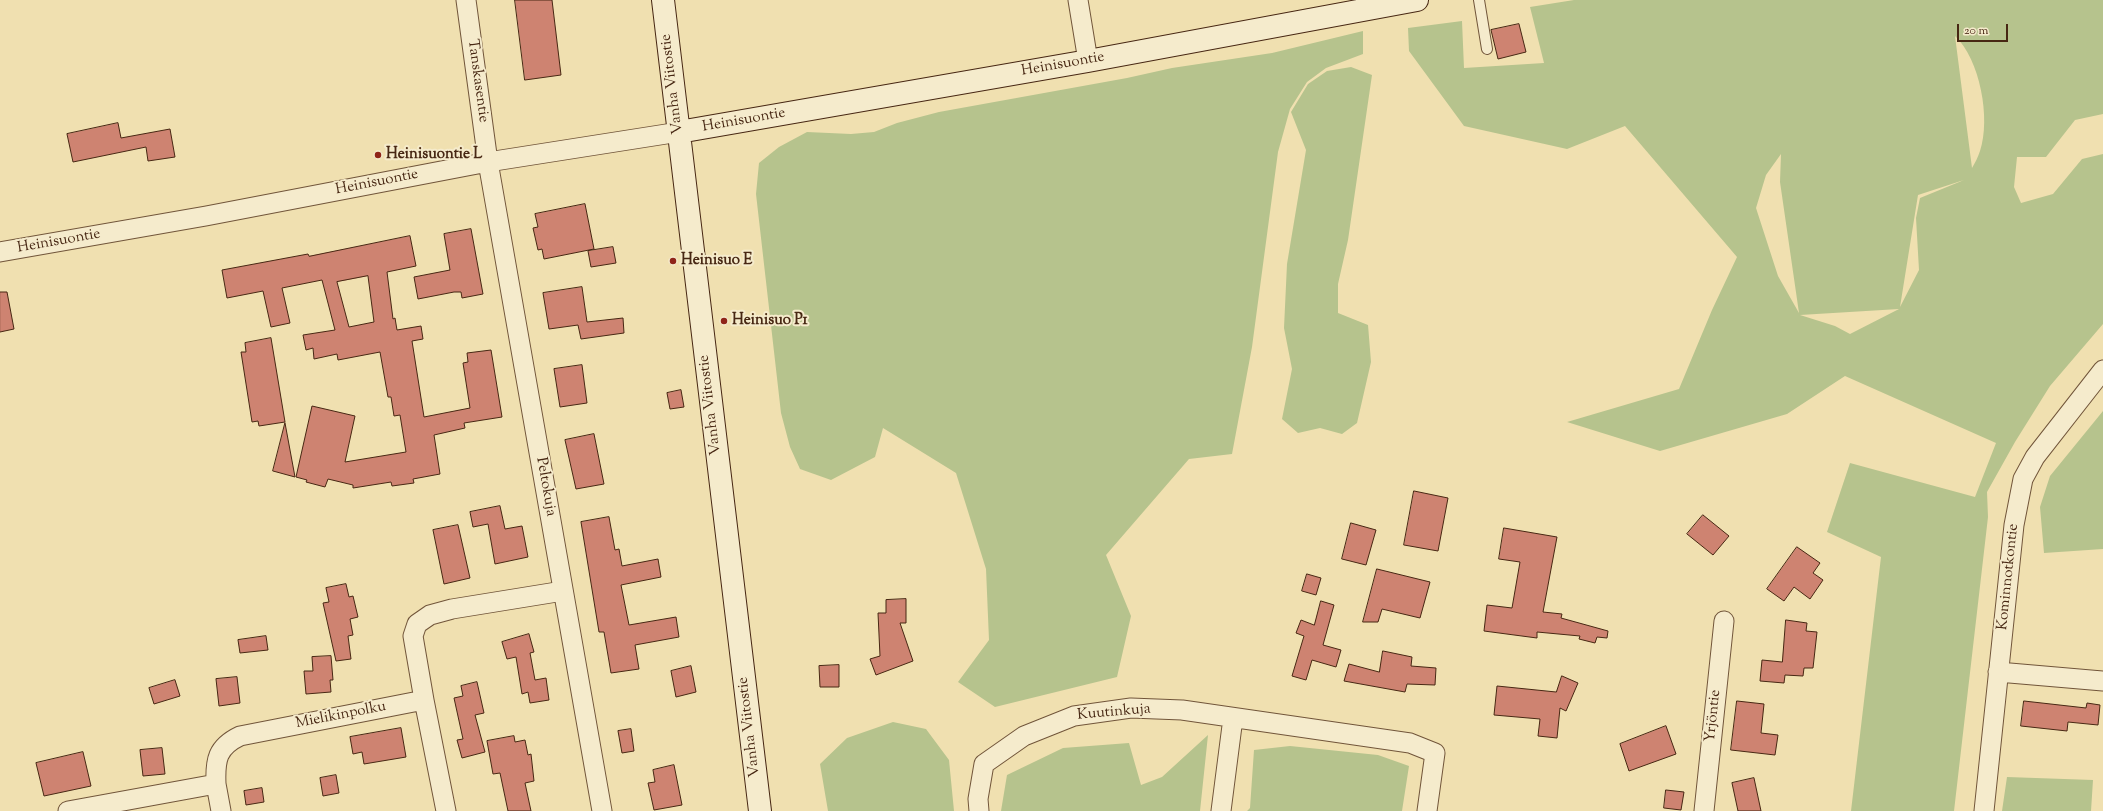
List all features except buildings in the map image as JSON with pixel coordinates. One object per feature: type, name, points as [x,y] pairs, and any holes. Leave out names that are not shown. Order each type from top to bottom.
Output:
[{"type":"main road","name":"Vanha Viitostie","points":[[663,0],[760,811]]},
{"type":"main road","name":"Heinisuontie","points":[[679,132],[1088,61],[1417,0]]},
{"type":"street","name":"Tanskasentie","points":[[466,0],[488,162]]},
{"type":"street","points":[[1078,0],[1088,61]]},
{"type":"street","name":"Heinisuontie","points":[[0,252],[206,216],[488,162],[679,132]]},
{"type":"street","name":"Peltokuja","points":[[488,162],[602,811]]},
{"type":"street","name":"Kominnotkontie","points":[[1984,811],[2014,525],[2023,479],[2035,457],[2103,370]]},
{"type":"street","points":[[446,811],[413,636],[417,624],[430,615],[452,609],[563,590]]},
{"type":"street","name":"Yrjöntie","points":[[1704,811],[1724,621]]},
{"type":"street","points":[[1998,672],[2103,681]]},
{"type":"street","name":"Mielikinpolku","points":[[221,811],[216,784],[215,767],[219,753],[228,742],[240,736],[424,700]]},
{"type":"street","name":"Kuutinkuja","points":[[979,811],[978,799],[984,764],[1024,736],[1074,716],[1131,708],[1182,710],[1410,743],[1435,753],[1427,811]]},
{"type":"street","points":[[1221,811],[1233,718]]},
{"type":"street","points":[[68,811],[216,784]]},
{"type":"lane","points":[[1479,0],[1487,49]]},
{"type":"green space","points":[[1574,0],[2103,0],[2103,114],[2075,120],[2046,157],[2017,157],[2014,187],[2021,203],[2053,194],[2082,159],[2103,154],[2103,324],[2050,386],[2015,442],[1987,492],[1988,517],[1954,811],[1851,811],[1881,557],[1827,532],[1850,463],[1975,497],[1996,443],[1845,376],[1787,414],[1660,451],[1567,422],[1679,389],[1712,310],[1737,257],[1625,126],[1567,149],[1464,126],[1409,51],[1408,28],[1462,21],[1464,68],[1544,63],[1530,7]],"holes":[[[1955,36],[1964,46],[1971,59],[1977,74],[1984,107],[1983,138],[1979,153],[1972,168]],[[1781,154],[1780,182],[1799,313],[1778,276],[1756,208],[1766,175]],[[1964,180],[1920,198],[1916,218],[1919,270],[1900,307],[1918,195]],[[1899,309],[1850,334],[1835,326],[1800,315]]]},
{"type":"green space","points":[[1363,31],[1363,54],[1326,68],[1307,82],[1290,109],[1278,152],[1252,347],[1232,454],[1189,459],[1106,555],[1131,616],[1117,677],[995,707],[958,682],[989,640],[986,569],[956,473],[883,428],[875,457],[831,480],[800,469],[790,447],[781,413],[756,194],[759,163],[779,147],[807,132],[851,134],[874,132],[897,123],[939,112],[1127,78],[1172,68],[1272,53]]},
{"type":"green space","points":[[1351,67],[1372,75],[1348,240],[1338,284],[1338,313],[1368,325],[1371,362],[1357,423],[1342,434],[1320,428],[1298,433],[1282,419],[1292,369],[1284,328],[1287,264],[1306,150],[1291,112],[1308,84],[1327,71]]},
{"type":"green space","points":[[2103,411],[2103,549],[2044,553],[2040,507],[2050,476]]},
{"type":"green space","points":[[893,722],[926,729],[949,760],[954,811],[828,811],[820,764],[847,738]]},
{"type":"green space","points":[[1208,735],[1200,811],[1001,811],[1007,775],[1063,748],[1129,743],[1141,785],[1162,777]]},
{"type":"green space","points":[[1290,746],[1378,755],[1409,766],[1402,811],[1247,811],[1250,808],[1254,750]]},
{"type":"green space","points":[[2007,777],[2093,780],[2091,811],[2002,811]]},
{"type":"place","name":"Heinisuontie L","points":[[378,155]]},
{"type":"place","name":"Heinisuo E","points":[[673,261]]},
{"type":"place","name":"Heinisuo P1","points":[[724,321]]}]
